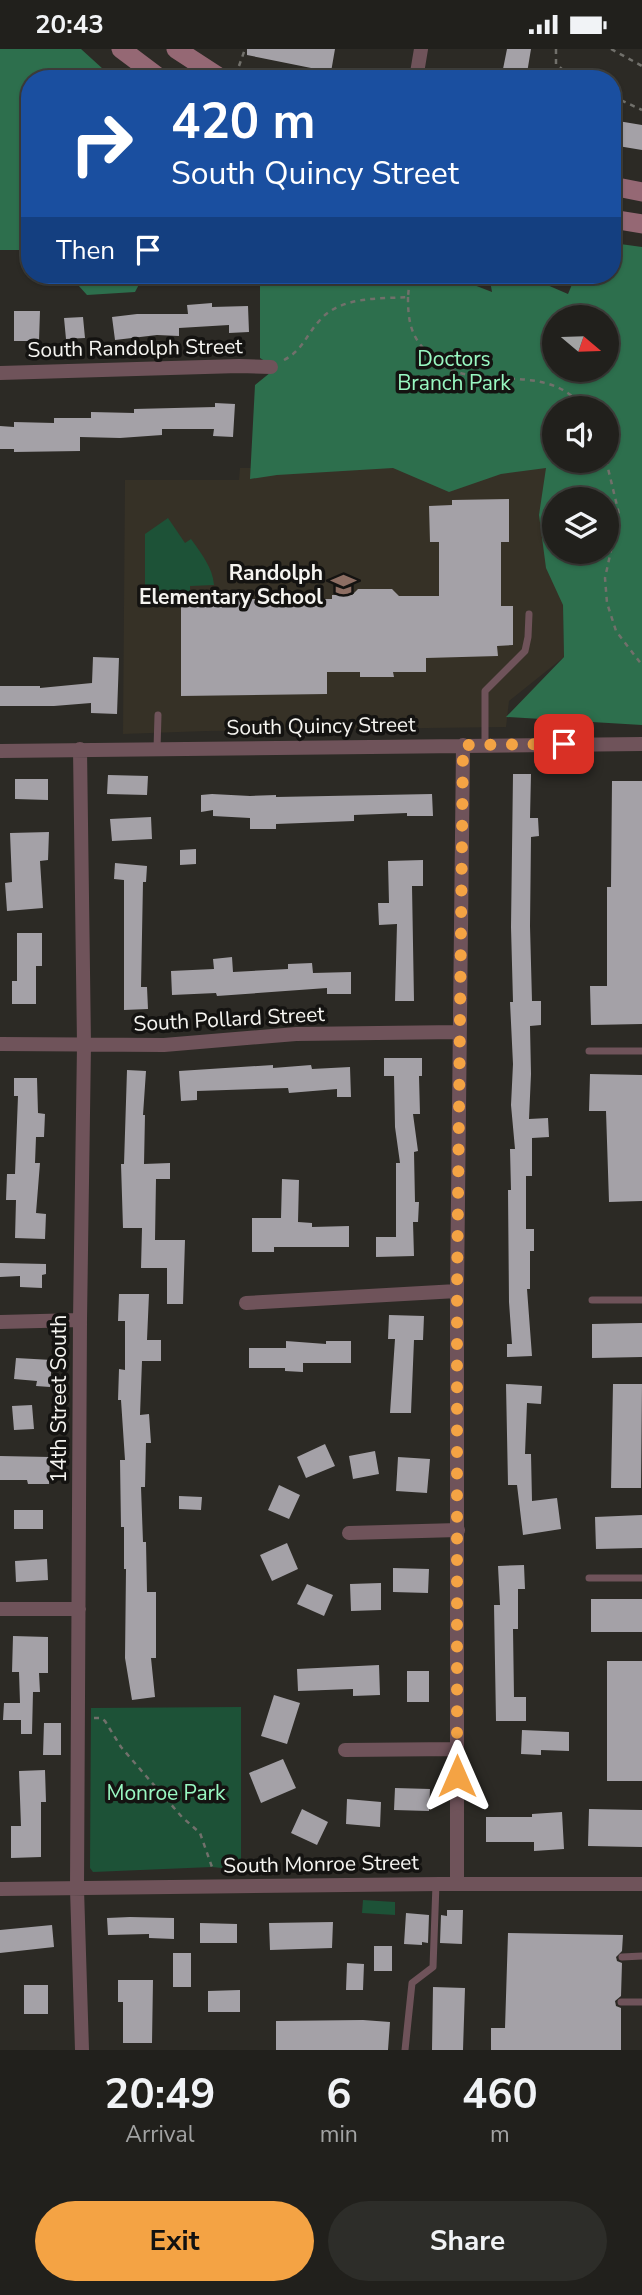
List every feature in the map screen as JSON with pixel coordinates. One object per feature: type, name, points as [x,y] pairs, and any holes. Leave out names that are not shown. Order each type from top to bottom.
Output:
[{"type":"main road","points":[[121,49],[149,70]]},
{"type":"main road","points":[[176,49],[208,70]]},
{"type":"main road","points":[[621,188],[642,192]]},
{"type":"main road","points":[[621,220],[642,224]]},
{"type":"street","points":[[418,70],[421,49]]},
{"type":"street","name":"South Randolph Street","points":[[0,373],[271,367]]},
{"type":"street","name":"South Quincy Street","points":[[0,751],[642,744]]},
{"type":"street","points":[[457,1884],[457,1291],[463,745]]},
{"type":"street","name":"14th Street South","points":[[80,749],[84,1045],[77,1889],[82,2050]]},
{"type":"street","name":"South Pollard Street","points":[[0,1044],[163,1045],[296,1034],[459,1032]]},
{"type":"street","points":[[246,1303],[457,1291]]},
{"type":"street","points":[[0,1322],[80,1320]]},
{"type":"street","points":[[349,1533],[457,1530]]},
{"type":"street","points":[[0,1609],[79,1609]]},
{"type":"street","points":[[345,1750],[457,1749]]},
{"type":"street","name":"South Monroe Street","points":[[0,1889],[642,1884]]},
{"type":"lane","points":[[485,745],[485,691],[525,651],[529,614]]},
{"type":"lane","points":[[157,749],[158,715]]},
{"type":"lane","points":[[590,1051],[642,1051]]},
{"type":"lane","points":[[592,1300],[642,1300]]},
{"type":"lane","points":[[589,1578],[642,1578]]},
{"type":"lane","points":[[405,2050],[412,1983],[433,1967],[436,1884]]},
{"type":"lane","points":[[622,1957],[642,1957]]},
{"type":"lane","points":[[621,2002],[642,2003]]},
{"type":"path","points":[[239,66],[245,49]]},
{"type":"path","points":[[556,49],[556,64],[563,70]]},
{"type":"path","points":[[611,49],[642,66]]},
{"type":"path","points":[[621,100],[642,110]]},
{"type":"path","points":[[409,284],[408,319],[411,329],[421,346],[437,362],[456,372],[511,377],[556,387],[571,396]]},
{"type":"path","points":[[271,367],[300,351],[320,319],[337,308],[355,301],[408,297]]},
{"type":"path","points":[[609,473],[619,514],[605,578],[607,603],[617,631],[642,665]]},
{"type":"path","points":[[91,1718],[105,1721],[121,1747],[182,1817],[200,1833],[212,1867]]},
{"type":"shaded area","name":"Randolph Elementary School","points":[[240,468],[542,468],[542,473],[547,473],[548,487],[542,487],[542,564],[562,565],[564,657],[509,701],[506,727],[123,734],[125,480],[239,480]]},
{"type":"green space","points":[[0,49],[81,49],[104,70],[21,70],[21,250],[0,250]]},
{"type":"green space","name":"Doctors Branch Park","points":[[621,244],[642,247],[642,725],[506,717],[564,657],[563,605],[545,564],[619,564],[619,487],[543,487],[545,473],[619,473],[619,396],[542,396],[542,469],[501,474],[449,492],[393,468],[250,479],[255,385],[276,368],[260,358],[260,284],[471,284],[492,292],[491,284],[545,284],[568,294],[572,284],[621,284]]},
{"type":"green space","points":[[77,284],[139,284],[135,292],[87,295]]},
{"type":"green space","name":"Doctors Branch Park","points":[[542,495],[542,538],[539,515]]},
{"type":"green space","points":[[168,518],[185,543],[191,539],[199,550],[209,567],[214,585],[190,586],[190,599],[177,602],[145,602],[145,534]]},
{"type":"green space","name":"Monroe Park","points":[[241,1707],[241,1870],[212,1867],[93,1872],[90,1868],[91,1708]]},
{"type":"green space","points":[[363,1900],[395,1902],[395,1915],[362,1913]]},
{"type":"building","points":[[247,49],[335,49],[331,70],[247,55]]},
{"type":"building","points":[[507,49],[531,49],[528,70],[503,70]]},
{"type":"building","points":[[621,122],[642,125],[642,150],[621,146]]},
{"type":"building","points":[[212,303],[212,307],[248,306],[249,332],[229,333],[229,325],[179,328],[179,336],[157,335],[115,340],[112,317],[188,314],[187,305]]},
{"type":"building","points":[[14,311],[40,311],[39,341],[14,341]]},
{"type":"building","points":[[83,317],[85,338],[66,339],[64,318]]},
{"type":"building","points":[[215,403],[235,404],[233,437],[213,436],[214,429],[162,429],[162,435],[80,437],[80,451],[14,452],[14,449],[0,449],[0,426],[14,427],[14,422],[54,423],[54,418],[91,418],[91,412],[134,413],[134,409],[215,407]]},
{"type":"building","points":[[509,499],[509,542],[501,542],[501,606],[513,606],[513,645],[497,646],[498,656],[426,658],[426,672],[393,672],[394,677],[360,677],[360,672],[327,672],[327,694],[181,696],[181,599],[332,599],[332,595],[352,595],[358,589],[392,589],[399,596],[439,596],[439,542],[430,542],[429,506],[452,505],[452,500]]},
{"type":"building","points":[[93,657],[119,658],[117,714],[91,713],[91,703],[0,706],[0,686],[40,688],[92,683]]},
{"type":"building","points":[[513,774],[531,774],[530,818],[538,818],[539,836],[531,837],[530,926],[532,1001],[541,1001],[541,1025],[530,1026],[529,1119],[548,1118],[549,1137],[532,1138],[532,1176],[526,1176],[526,1229],[534,1229],[534,1251],[530,1251],[530,1289],[527,1289],[532,1356],[507,1357],[507,1344],[512,1344],[508,1190],[511,1190],[510,1149],[515,1149],[511,1105],[513,1064],[510,1002],[513,1002]]},
{"type":"building","points":[[108,775],[148,776],[147,795],[107,794]]},
{"type":"building","points":[[15,779],[48,779],[48,800],[15,799]]},
{"type":"building","points":[[612,781],[642,781],[642,1024],[591,1025],[590,986],[607,986],[607,887],[611,887]]},
{"type":"building","points":[[432,794],[433,816],[407,816],[407,813],[354,815],[354,821],[276,824],[276,829],[250,829],[250,818],[213,816],[213,810],[201,812],[201,795],[276,797]]},
{"type":"building","points":[[151,817],[152,839],[112,841],[110,819]]},
{"type":"building","points":[[49,832],[48,860],[40,861],[43,908],[7,911],[5,883],[12,882],[10,833]]},
{"type":"building","points":[[196,849],[196,864],[180,865],[180,850]]},
{"type":"building","points":[[423,860],[423,886],[412,886],[414,1001],[395,1001],[397,924],[379,925],[378,903],[389,903],[388,861]]},
{"type":"building","points":[[115,863],[147,866],[146,882],[143,882],[141,987],[147,987],[148,1009],[124,1010],[124,880],[114,879]]},
{"type":"building","points":[[17,933],[42,933],[42,966],[36,966],[36,1004],[12,1004],[12,981],[17,981]]},
{"type":"building","points":[[232,957],[233,972],[288,969],[288,964],[312,963],[313,973],[351,972],[351,994],[327,994],[327,988],[217,996],[216,993],[172,995],[171,971],[214,969],[213,959]]},
{"type":"building","points":[[384,1058],[422,1058],[422,1076],[419,1076],[420,1114],[413,1114],[418,1151],[414,1152],[415,1202],[419,1202],[418,1222],[413,1222],[414,1256],[376,1257],[376,1237],[396,1237],[396,1163],[400,1163],[395,1127],[394,1076],[384,1076]]},
{"type":"building","points":[[273,1065],[273,1068],[311,1065],[312,1069],[350,1067],[351,1097],[337,1097],[337,1089],[289,1093],[288,1088],[197,1091],[197,1100],[181,1101],[179,1071]]},
{"type":"building","points":[[127,1070],[146,1071],[144,1164],[170,1163],[170,1179],[156,1179],[155,1240],[185,1240],[183,1304],[167,1304],[167,1268],[141,1268],[142,1228],[123,1228],[121,1164],[124,1164]]},
{"type":"building","points":[[590,1074],[642,1075],[642,1201],[609,1202],[606,1111],[589,1111]]},
{"type":"building","points":[[14,1078],[37,1078],[38,1113],[45,1114],[44,1137],[36,1137],[35,1163],[40,1163],[36,1213],[46,1214],[45,1239],[15,1238],[16,1200],[6,1200],[7,1174],[15,1174],[18,1096],[14,1096]]},
{"type":"building","points":[[282,1179],[299,1180],[298,1222],[312,1223],[312,1227],[349,1226],[349,1247],[274,1247],[274,1252],[252,1252],[252,1218],[281,1218]]},
{"type":"building","points":[[0,1263],[46,1264],[46,1274],[42,1275],[42,1288],[20,1287],[20,1276],[0,1277]]},
{"type":"building","points":[[119,1294],[149,1294],[147,1340],[161,1340],[161,1361],[142,1361],[140,1415],[149,1414],[151,1443],[146,1443],[145,1487],[141,1487],[147,1592],[156,1592],[156,1658],[151,1658],[155,1697],[132,1700],[125,1658],[126,1569],[124,1527],[121,1527],[120,1460],[125,1460],[121,1400],[118,1400],[119,1369],[125,1370],[125,1321],[118,1321]]},
{"type":"building","points":[[389,1315],[424,1316],[423,1340],[414,1340],[411,1413],[390,1413],[395,1339],[388,1339]]},
{"type":"building","points":[[642,1323],[642,1357],[592,1358],[592,1324]]},
{"type":"building","points":[[286,1341],[326,1344],[326,1341],[351,1341],[351,1363],[303,1363],[303,1372],[285,1371],[285,1368],[249,1368],[249,1348],[286,1348]]},
{"type":"building","points":[[16,1358],[52,1360],[50,1387],[36,1386],[37,1381],[14,1379]]},
{"type":"building","points":[[506,1384],[542,1386],[541,1404],[527,1403],[525,1454],[531,1454],[532,1501],[557,1498],[561,1529],[523,1535],[517,1485],[508,1485]]},
{"type":"building","points":[[613,1384],[642,1384],[641,1488],[611,1488]]},
{"type":"building","points":[[32,1405],[34,1429],[14,1430],[12,1406]]},
{"type":"building","points":[[325,1444],[335,1466],[306,1478],[297,1457]]},
{"type":"building","points":[[375,1451],[379,1474],[353,1479],[349,1456]]},
{"type":"building","points":[[0,1456],[50,1457],[49,1484],[28,1484],[27,1480],[0,1480]]},
{"type":"building","points":[[398,1457],[430,1459],[427,1493],[396,1491]]},
{"type":"building","points":[[279,1485],[300,1495],[289,1519],[268,1510]]},
{"type":"building","points":[[179,1496],[202,1497],[201,1510],[179,1509]]},
{"type":"building","points":[[14,1510],[43,1510],[43,1529],[14,1529]]},
{"type":"building","points":[[642,1515],[642,1548],[596,1549],[595,1517]]},
{"type":"building","points":[[287,1543],[298,1569],[272,1581],[260,1555]]},
{"type":"building","points":[[47,1559],[48,1580],[16,1582],[15,1561]]},
{"type":"building","points":[[524,1565],[525,1589],[518,1589],[518,1629],[513,1629],[514,1697],[526,1697],[526,1721],[496,1721],[494,1605],[500,1605],[498,1566]]},
{"type":"building","points":[[393,1568],[429,1569],[428,1593],[393,1592]]},
{"type":"building","points":[[381,1583],[381,1610],[351,1611],[350,1584]]},
{"type":"building","points":[[307,1584],[333,1595],[324,1616],[297,1604]]},
{"type":"building","points":[[591,1599],[642,1599],[642,1632],[591,1632]]},
{"type":"building","points":[[13,1636],[48,1637],[48,1673],[39,1673],[40,1692],[33,1692],[32,1734],[21,1734],[21,1720],[3,1720],[4,1703],[20,1703],[19,1672],[12,1672]]},
{"type":"building","points":[[607,1661],[642,1661],[642,1781],[607,1781]]},
{"type":"building","points":[[379,1665],[380,1695],[353,1696],[353,1689],[298,1691],[297,1669]]},
{"type":"building","points":[[407,1671],[429,1671],[429,1702],[407,1702]]},
{"type":"building","points":[[274,1695],[300,1703],[287,1744],[261,1736]]},
{"type":"building","points":[[44,1723],[61,1723],[61,1755],[43,1755]]},
{"type":"building","points":[[522,1730],[569,1732],[569,1751],[541,1750],[541,1755],[521,1754]]},
{"type":"building","points":[[283,1759],[296,1788],[261,1803],[249,1773]]},
{"type":"building","points":[[45,1770],[46,1802],[41,1802],[41,1857],[11,1858],[11,1826],[21,1826],[19,1771]]},
{"type":"building","points":[[395,1788],[430,1789],[429,1811],[394,1810]]},
{"type":"building","points":[[347,1799],[381,1802],[380,1827],[346,1824]]},
{"type":"building","points":[[302,1809],[328,1822],[317,1845],[291,1833]]},
{"type":"building","points":[[589,1809],[642,1810],[642,1847],[588,1846]]},
{"type":"building","points":[[562,1812],[564,1849],[534,1851],[534,1842],[486,1842],[486,1817],[532,1817],[532,1814]]},
{"type":"building","points":[[447,1910],[463,1910],[462,1944],[440,1943],[441,1915],[447,1916]]},
{"type":"building","points":[[406,1913],[429,1915],[428,1943],[404,1944]]},
{"type":"building","points":[[107,1918],[174,1918],[174,1939],[149,1938],[149,1934],[108,1935]]},
{"type":"building","points":[[333,1922],[332,1948],[270,1950],[269,1923]]},
{"type":"building","points":[[200,1923],[237,1924],[237,1943],[200,1943]]},
{"type":"building","points":[[52,1925],[54,1947],[0,1953],[0,1930]]},
{"type":"building","points":[[508,1933],[623,1935],[622,1951],[616,1957],[617,1961],[622,1963],[621,1996],[615,2001],[616,2006],[621,2008],[621,2050],[491,2050],[491,2028],[505,2028]]},
{"type":"building","points":[[374,1946],[392,1946],[392,1971],[374,1971]]},
{"type":"building","points":[[173,1953],[191,1953],[191,1987],[173,1987]]},
{"type":"building","points":[[347,1963],[364,1964],[363,1990],[346,1990]]},
{"type":"building","points":[[118,1980],[153,1980],[152,2043],[123,2043],[123,2002],[118,2002]]},
{"type":"building","points":[[24,1985],[48,1985],[48,2014],[24,2014]]},
{"type":"building","points":[[433,1987],[465,1988],[463,2050],[432,2050]]},
{"type":"building","points":[[240,1990],[240,2012],[208,2012],[208,1991]]},
{"type":"building","points":[[276,2021],[390,2022],[388,2050],[276,2050]]},
{"type":"place","name":"Randolph Elementary School","points":[[343,585]]},
{"type":"route","points":[[457,1776],[457,1291],[463,745],[564,744]]}]
